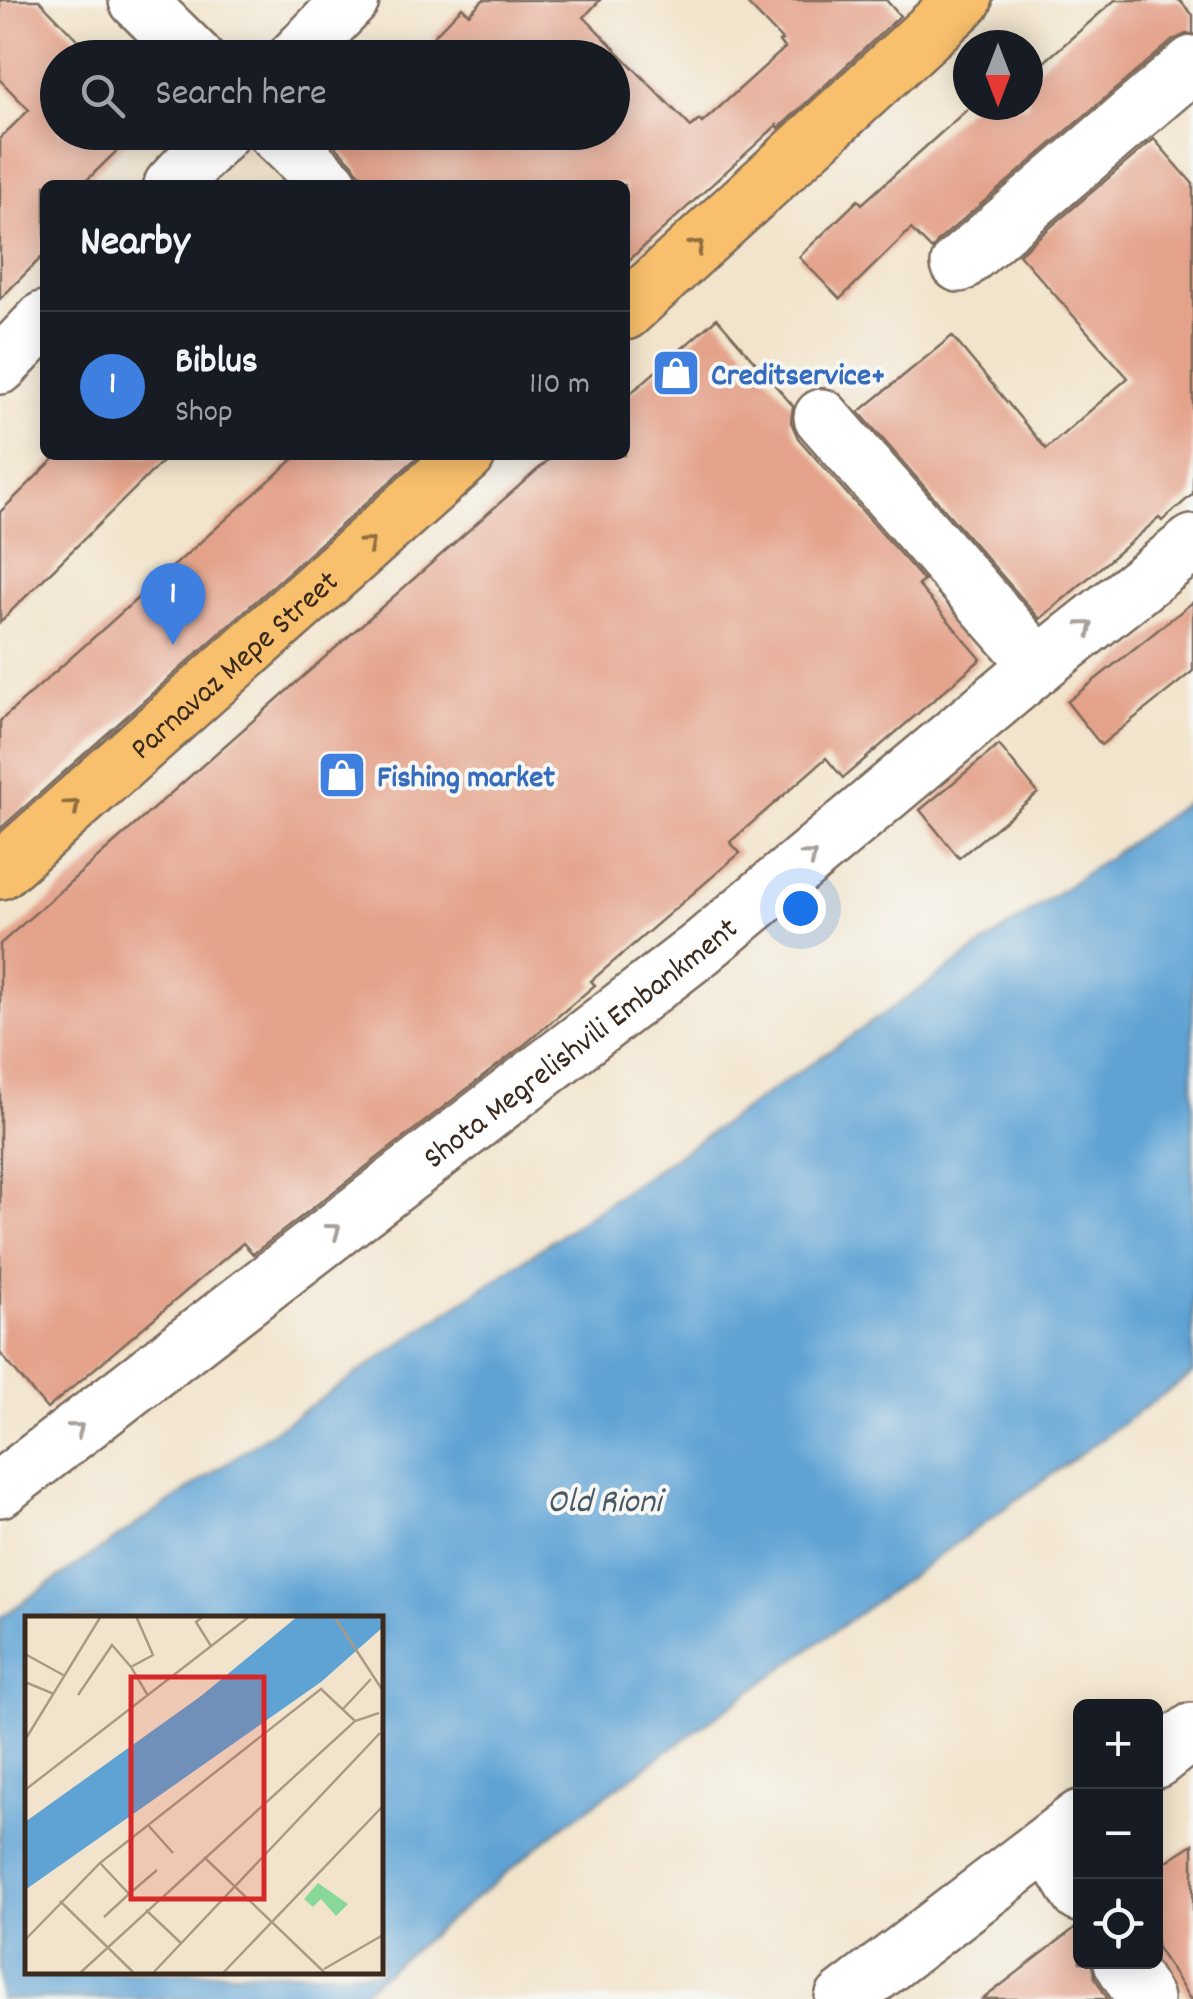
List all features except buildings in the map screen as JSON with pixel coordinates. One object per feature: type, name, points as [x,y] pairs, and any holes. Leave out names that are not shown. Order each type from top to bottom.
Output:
[{"type":"main road","points":[[630,307],[964,0]]},
{"type":"main road","name":"Parnavaz Mepe Street","points":[[0,871],[461,460]]},
{"type":"street","points":[[137,0],[178,40]]},
{"type":"street","points":[[312,40],[351,0]]},
{"type":"street","points":[[959,264],[1193,64]]},
{"type":"street","points":[[177,180],[205,150]]},
{"type":"street","points":[[294,150],[325,180]]},
{"type":"street","points":[[0,366],[40,324]]},
{"type":"street","points":[[822,417],[1039,665]]},
{"type":"street","name":"Shota Megrelishvili Embankment","points":[[0,1489],[687,934],[1193,543]]},
{"type":"street","points":[[1163,1755],[1193,1731]]},
{"type":"street","points":[[843,1999],[1065,1831],[1076,1879]]},
{"type":"street","points":[[1126,1969],[1145,1999]]},
{"type":"water","name":"Old Rioni","points":[[1193,798],[1193,1373],[562,1827],[353,1999],[0,1999],[0,1618]]},
{"type":"place","name":"Creditservice+","points":[[676,373]]},
{"type":"place","name":"Biblus","points":[[173,645]]},
{"type":"place","name":"Fishing market","points":[[342,775]]}]
